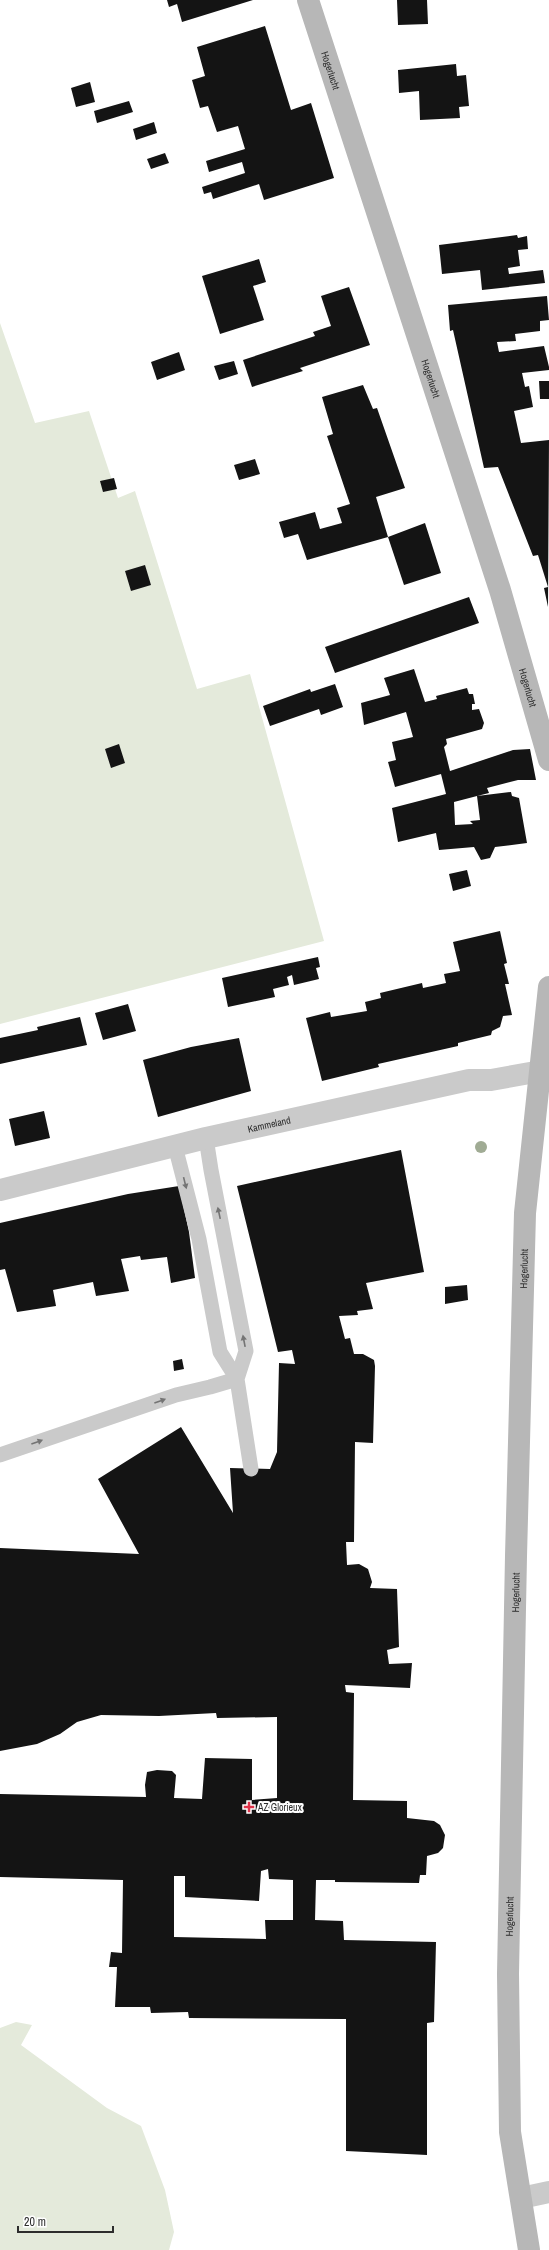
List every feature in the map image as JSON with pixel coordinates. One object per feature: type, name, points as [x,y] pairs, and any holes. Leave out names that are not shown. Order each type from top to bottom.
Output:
[{"type":"street","name":"Hogerlucht","points":[[308,0],[500,590],[549,760]]},
{"type":"street","name":"Hogerlucht","points":[[529,2250],[508,2110],[508,1966],[516,1556],[526,1213],[529,1169],[541,1072],[549,987]]},
{"type":"street","name":"Kammeland","points":[[0,1190],[206,1138],[469,1080],[492,1080],[541,1072]]},
{"type":"street","points":[[521,2198],[549,2192]]},
{"type":"lane","points":[[206,1138],[246,1351],[237,1378]]},
{"type":"lane","points":[[175,1146],[199,1239],[220,1352],[237,1378],[251,1469]]},
{"type":"lane","points":[[0,1455],[64,1432],[119,1416],[176,1395],[210,1388],[237,1378]]},
{"type":"green space","points":[[0,323],[35,423],[89,411],[118,498],[135,491],[197,689],[250,674],[324,941],[0,1024]]},
{"type":"green space","points":[[16,2022],[32,2025],[21,2045],[107,2108],[141,2126],[165,2190],[174,2232],[169,2250],[0,2250],[0,2028]]},
{"type":"building","points":[[167,0],[253,0],[182,22],[177,4],[169,7]]},
{"type":"building","points":[[397,0],[427,0],[428,24],[398,25]]},
{"type":"building","points":[[265,26],[291,110],[311,103],[334,178],[264,200],[259,184],[213,199],[211,192],[204,194],[202,187],[245,173],[242,162],[209,172],[206,161],[245,149],[238,126],[217,132],[208,106],[200,108],[192,80],[205,76],[197,47]]},
{"type":"building","points":[[456,64],[457,76],[466,75],[469,106],[459,107],[460,118],[420,120],[419,91],[399,93],[398,70]]},
{"type":"building","points":[[90,82],[95,102],[76,107],[71,88]]},
{"type":"building","points":[[129,101],[133,112],[97,123],[94,111]]},
{"type":"building","points":[[154,122],[157,133],[136,140],[133,129]]},
{"type":"building","points":[[165,153],[169,163],[151,169],[147,159]]},
{"type":"building","points":[[517,235],[518,238],[527,236],[528,249],[518,250],[520,266],[508,268],[509,274],[543,270],[545,283],[482,290],[480,270],[442,274],[439,245]]},
{"type":"building","points":[[259,259],[266,282],[253,286],[264,320],[220,334],[202,276]]},
{"type":"building","points":[[349,287],[370,345],[300,368],[303,371],[252,387],[243,360],[315,336],[313,332],[331,326],[321,296]]},
{"type":"building","points":[[547,296],[549,320],[540,321],[540,331],[515,334],[516,341],[497,342],[499,352],[544,346],[549,367],[549,370],[522,373],[525,387],[529,386],[533,407],[514,411],[521,443],[549,440],[548,607],[544,588],[548,587],[538,555],[533,556],[498,467],[484,468],[453,330],[450,331],[448,305]]},
{"type":"building","points":[[179,352],[185,370],[157,380],[151,362]]},
{"type":"building","points":[[234,361],[238,374],[219,380],[214,366]]},
{"type":"building","points":[[539,381],[549,381],[549,399],[540,399]]},
{"type":"building","points":[[363,385],[373,409],[377,408],[405,488],[376,497],[388,537],[307,560],[298,534],[284,538],[279,522],[315,512],[320,529],[342,523],[337,508],[350,504],[327,436],[333,434],[322,397]]},
{"type":"building","points":[[255,459],[260,474],[239,480],[234,465]]},
{"type":"building","points":[[114,478],[117,489],[103,492],[100,481]]},
{"type":"building","points":[[425,523],[441,573],[404,585],[388,537]]},
{"type":"building","points":[[145,565],[151,585],[131,591],[125,571]]},
{"type":"building","points":[[469,597],[479,623],[335,673],[325,647]]},
{"type":"building","points":[[414,669],[425,702],[437,699],[436,696],[467,688],[469,694],[473,694],[475,704],[472,704],[472,710],[479,709],[484,723],[482,729],[446,739],[447,744],[444,747],[450,771],[513,750],[530,749],[536,780],[518,780],[487,788],[489,793],[477,796],[511,792],[512,796],[519,798],[527,843],[495,847],[490,858],[481,860],[474,847],[439,850],[436,833],[398,842],[392,808],[446,794],[441,774],[395,787],[388,762],[396,760],[392,742],[413,737],[406,712],[364,725],[361,703],[390,695],[384,678]],"holes":[[[477,796],[480,820],[470,821],[473,824],[455,825],[454,802]]]},
{"type":"building","points":[[335,684],[343,707],[321,715],[319,709],[270,726],[263,706],[310,689],[311,692]]},
{"type":"building","points":[[119,744],[125,763],[111,768],[105,749]]},
{"type":"building","points":[[467,870],[471,886],[453,891],[449,874]]},
{"type":"building","points":[[500,931],[507,963],[504,964],[509,984],[505,984],[512,1015],[503,1016],[500,1027],[492,1031],[491,1035],[458,1043],[458,1046],[378,1064],[379,1067],[322,1081],[306,1018],[330,1012],[331,1017],[367,1011],[365,1002],[381,998],[380,993],[422,983],[423,988],[446,983],[444,974],[460,971],[453,942]]},
{"type":"building","points":[[318,957],[320,967],[316,968],[319,979],[294,985],[292,975],[287,977],[289,985],[273,989],[275,997],[228,1007],[222,978]]},
{"type":"building","points":[[128,1004],[136,1031],[103,1040],[95,1013]]},
{"type":"building","points":[[80,1017],[87,1045],[0,1064],[0,1038],[38,1030],[37,1027]]},
{"type":"building","points":[[239,1038],[251,1091],[158,1117],[143,1060],[191,1047]]},
{"type":"building","points":[[44,1111],[50,1138],[15,1146],[9,1119]]},
{"type":"building","points":[[401,1150],[424,1272],[366,1283],[373,1309],[357,1311],[358,1315],[339,1316],[345,1339],[350,1338],[354,1354],[363,1354],[374,1360],[375,1366],[373,1443],[355,1442],[354,1542],[346,1542],[347,1565],[359,1564],[368,1569],[372,1582],[370,1588],[397,1589],[399,1647],[387,1650],[389,1664],[412,1663],[410,1688],[345,1685],[346,1692],[354,1693],[353,1800],[407,1801],[407,1818],[434,1821],[440,1825],[445,1835],[443,1848],[438,1853],[427,1856],[426,1875],[420,1875],[419,1883],[335,1882],[335,1880],[316,1880],[315,1920],[343,1921],[344,1940],[436,1942],[434,2022],[427,2023],[427,2155],[346,2151],[346,2019],[189,2018],[188,2012],[151,2013],[150,2007],[115,2007],[117,1967],[109,1967],[111,1952],[122,1953],[123,1880],[0,1877],[0,1794],[146,1797],[145,1785],[147,1772],[157,1770],[172,1771],[176,1775],[174,1798],[202,1799],[205,1758],[252,1759],[252,1800],[277,1798],[277,1717],[217,1718],[216,1713],[159,1716],[101,1715],[77,1722],[60,1734],[37,1744],[0,1751],[0,1548],[139,1554],[98,1479],[181,1427],[233,1513],[230,1468],[270,1469],[277,1452],[279,1363],[295,1364],[292,1350],[278,1352],[237,1186]],"holes":[[[268,1869],[269,1879],[293,1880],[293,1920],[265,1920],[266,1939],[174,1937],[174,1876],[185,1876],[185,1897],[259,1901],[261,1871]]]},
{"type":"building","points":[[179,1186],[189,1232],[195,1278],[171,1283],[167,1257],[141,1260],[140,1256],[121,1259],[129,1291],[96,1296],[93,1282],[53,1290],[56,1306],[17,1312],[5,1269],[0,1270],[0,1223],[128,1194]]},
{"type":"building","points":[[467,1285],[468,1300],[445,1304],[445,1287]]},
{"type":"building","points":[[182,1359],[184,1369],[174,1371],[173,1361]]},
{"type":"place","name":"AZ Glorieux","points":[[249,1807]]}]
